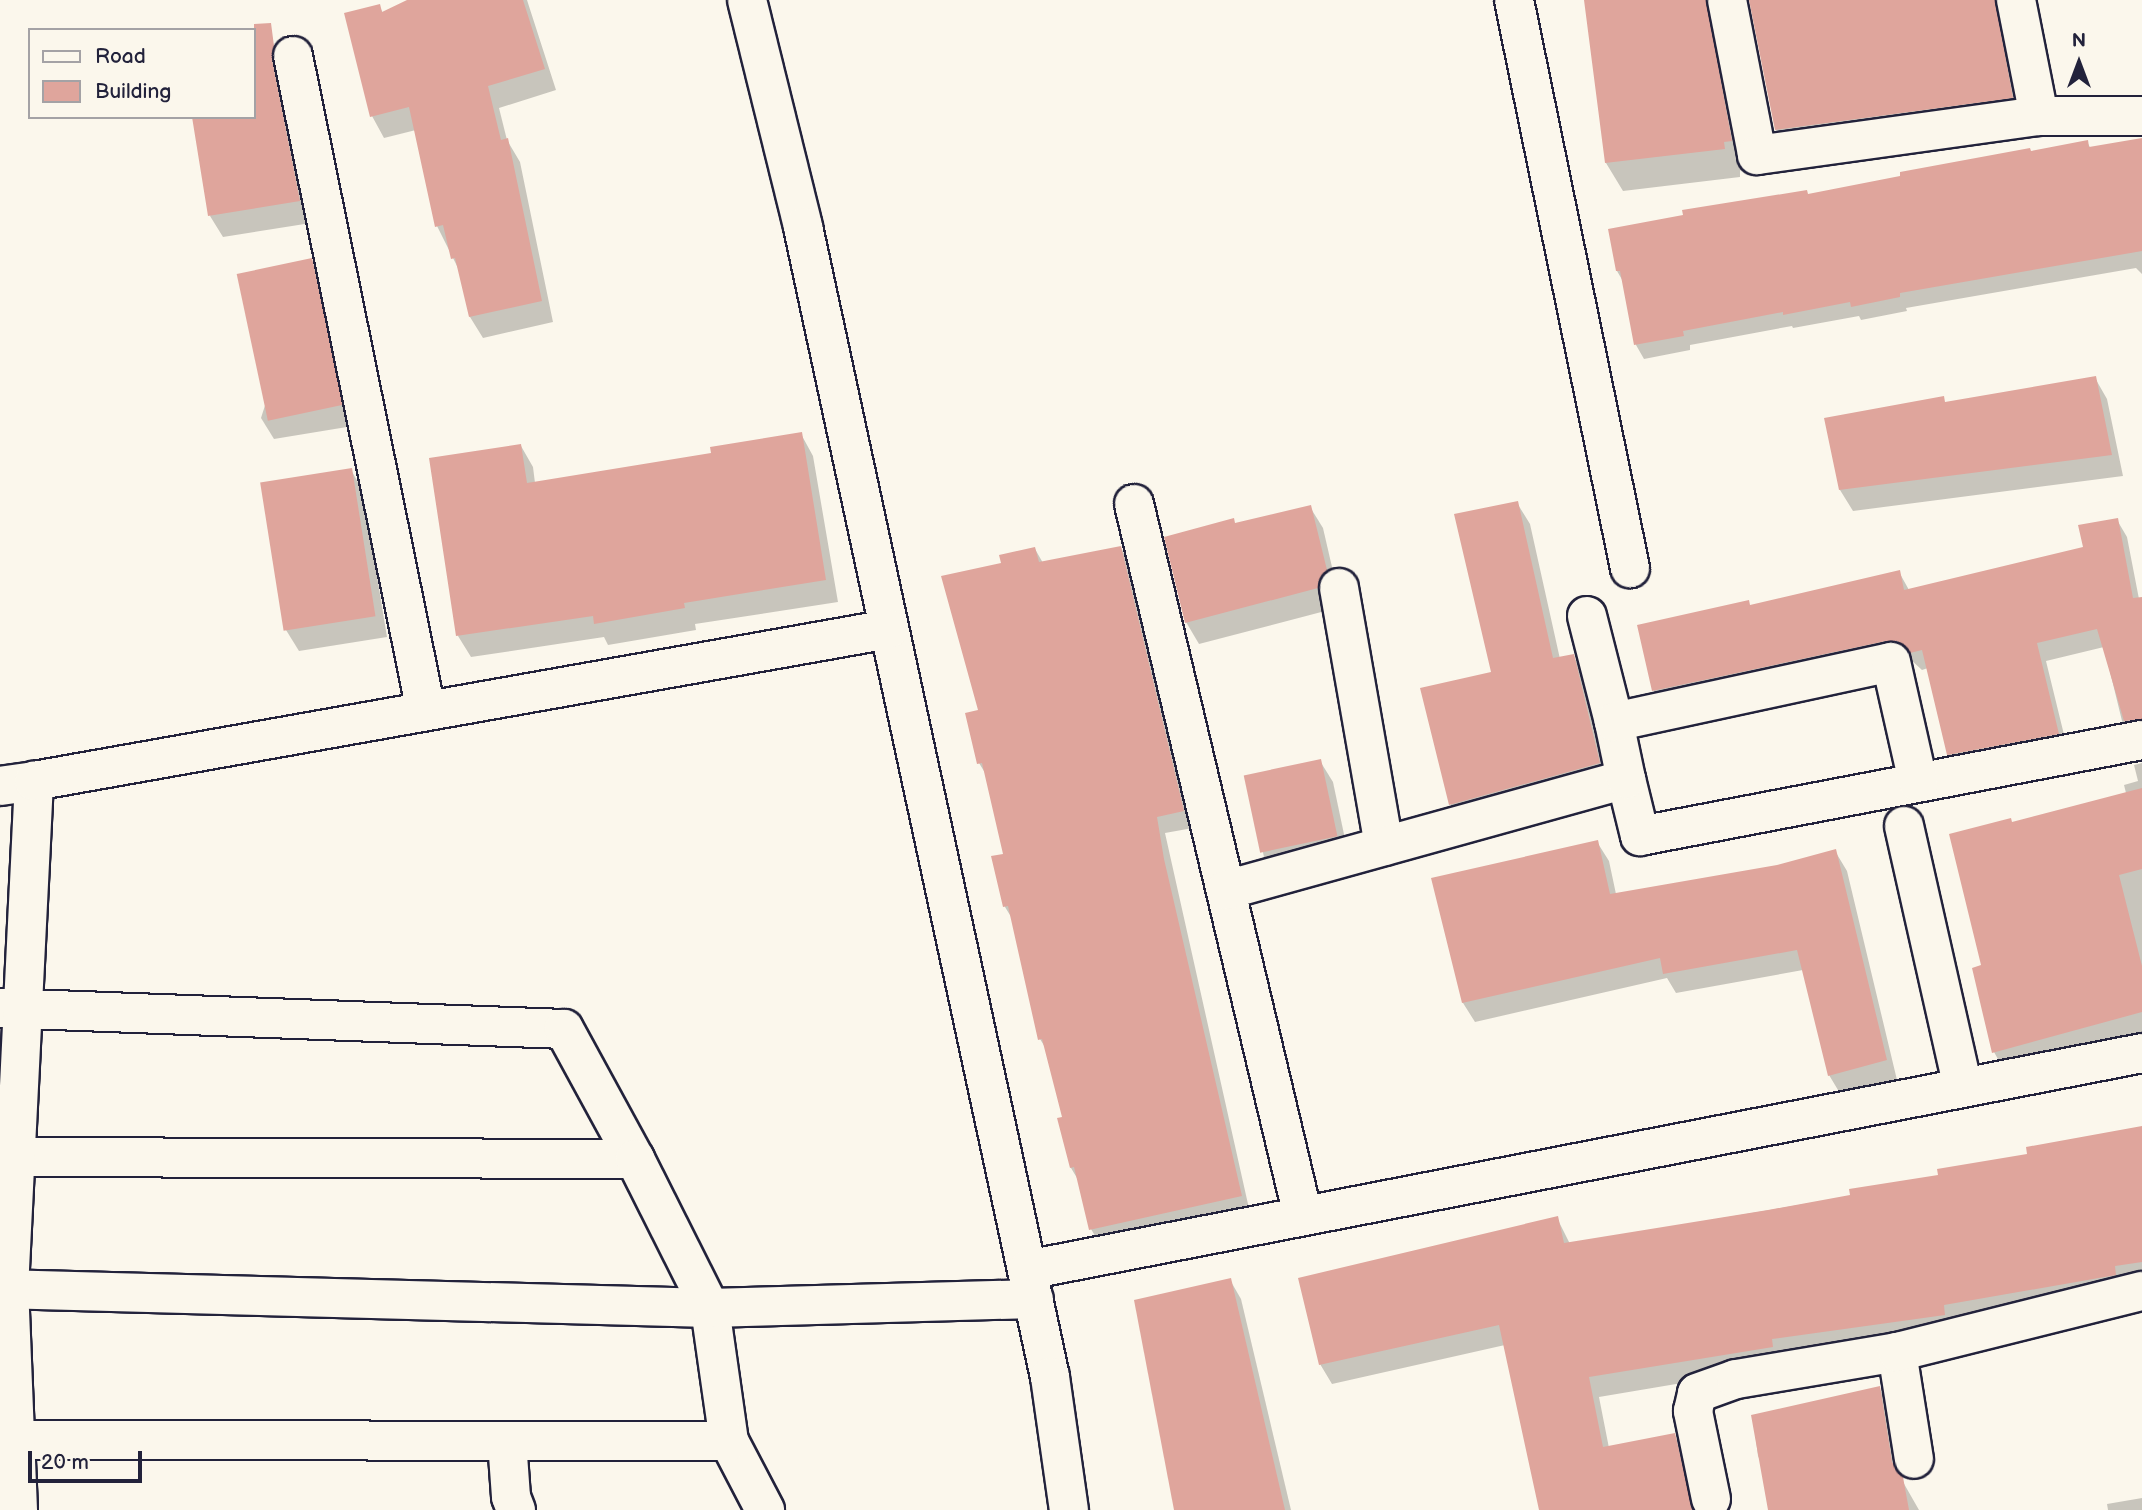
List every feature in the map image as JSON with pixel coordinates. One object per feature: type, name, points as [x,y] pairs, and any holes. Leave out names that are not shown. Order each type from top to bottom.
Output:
[{"type":"street","points":[[747,0],[803,227],[1051,1377],[1069,1510]]},
{"type":"street","points":[[1514,0],[1630,568]]},
{"type":"street","points":[[1727,0],[1757,155],[2039,116],[2142,116]]},
{"type":"street","points":[[2016,0],[2039,116]]},
{"type":"street","points":[[293,56],[426,711]]},
{"type":"street","points":[[1134,504],[1303,1216]]},
{"type":"street","points":[[1339,588],[1384,846]]},
{"type":"street","points":[[1587,616],[1640,836],[2142,740]]},
{"type":"street","points":[[18,1510],[8,1440],[5,1289],[17,784],[889,629]]},
{"type":"street","points":[[1614,722],[1891,662],[1918,782]]},
{"type":"street","points":[[1226,890],[1626,779]]},
{"type":"street","points":[[1904,826],[1963,1087]]},
{"type":"street","points":[[12,1008],[564,1029],[635,1159],[710,1308],[729,1441],[765,1510]]},
{"type":"street","points":[[5,1289],[710,1308],[1030,1284],[1303,1216],[2142,1053]]},
{"type":"street","points":[[8,1157],[635,1159]]},
{"type":"street","points":[[1711,1499],[1693,1411],[1697,1393],[1736,1379],[1897,1352],[2142,1291]]},
{"type":"street","points":[[1897,1352],[1914,1459]]},
{"type":"street","points":[[8,1440],[729,1441]]},
{"type":"street","points":[[508,1441],[511,1497],[516,1510]]},
{"type":"building","points":[[407,0],[523,0],[545,69],[488,86],[501,140],[508,138],[542,301],[469,317],[455,258],[451,259],[443,225],[435,227],[409,107],[370,117],[344,13],[380,4],[382,12]]},
{"type":"building","points":[[1584,0],[1706,0],[1732,141],[1724,142],[1725,149],[1605,163]]},
{"type":"building","points":[[1749,0],[1995,0],[2013,98],[1775,130]]},
{"type":"building","points":[[271,23],[274,46],[272,60],[300,201],[208,216],[192,119],[256,119],[254,24]]},
{"type":"building","points":[[2142,138],[2142,251],[1900,293],[1900,297],[1851,307],[1850,302],[1783,315],[1783,312],[1683,331],[1684,336],[1634,345],[1620,271],[1616,271],[1608,229],[1683,215],[1682,210],[1807,190],[1808,194],[1900,176],[1900,172],[2030,148],[2031,151],[2088,140],[2089,147]]},
{"type":"building","points":[[312,258],[343,405],[268,421],[237,274]]},
{"type":"building","points":[[2096,376],[2112,455],[1839,490],[1824,418],[1944,396],[1945,402]]},
{"type":"building","points":[[802,432],[826,580],[684,603],[685,608],[594,624],[593,616],[456,636],[429,458],[521,444],[527,483],[711,453],[710,447]]},
{"type":"building","points":[[352,468],[375,616],[284,631],[260,483]]},
{"type":"building","points":[[1518,501],[1553,658],[1574,654],[1600,763],[1449,805],[1420,688],[1491,672],[1454,514]]},
{"type":"building","points":[[1311,505],[1327,570],[1319,580],[1318,588],[1185,623],[1164,537],[1234,518],[1235,523]]},
{"type":"building","points":[[2118,518],[2133,598],[2142,597],[2142,719],[2124,721],[2097,629],[2037,643],[2059,734],[1947,755],[1922,650],[1910,653],[1897,641],[1886,641],[1652,691],[1637,625],[1749,600],[1750,605],[1900,570],[1904,590],[2083,547],[2078,525]]},
{"type":"building","points":[[1121,546],[1184,811],[1157,817],[1164,859],[1242,1196],[1089,1230],[1074,1167],[1070,1168],[1057,1118],[1062,1117],[1042,1039],[1038,1040],[1008,906],[1003,907],[991,856],[1003,854],[982,763],[977,764],[965,713],[978,710],[941,576],[1001,563],[999,555],[1035,547],[1039,562]]},
{"type":"building","points":[[1321,759],[1337,836],[1260,853],[1244,775]]},
{"type":"building","points":[[2142,788],[2142,869],[2119,875],[2142,966],[2142,1012],[1992,1053],[1972,968],[1981,965],[1949,834],[2011,818],[2012,822]]},
{"type":"building","points":[[1598,840],[1610,894],[1777,865],[1836,849],[1887,1060],[1828,1076],[1797,950],[1663,974],[1660,958],[1462,1003],[1431,878]]},
{"type":"building","points":[[2142,1126],[2142,1262],[2115,1266],[2116,1275],[1944,1305],[1945,1315],[1772,1339],[1773,1347],[1589,1377],[1603,1447],[1675,1433],[1693,1510],[1539,1510],[1499,1325],[1319,1365],[1298,1278],[1558,1216],[1564,1243],[1768,1210],[1850,1195],[1849,1189],[1938,1175],[1937,1169],[2027,1154],[2026,1147]]},
{"type":"building","points":[[1231,1278],[1285,1510],[1174,1510],[1134,1300]]},
{"type":"building","points":[[1880,1386],[1892,1462],[1903,1477],[1909,1510],[1768,1510],[1751,1415]]}]
